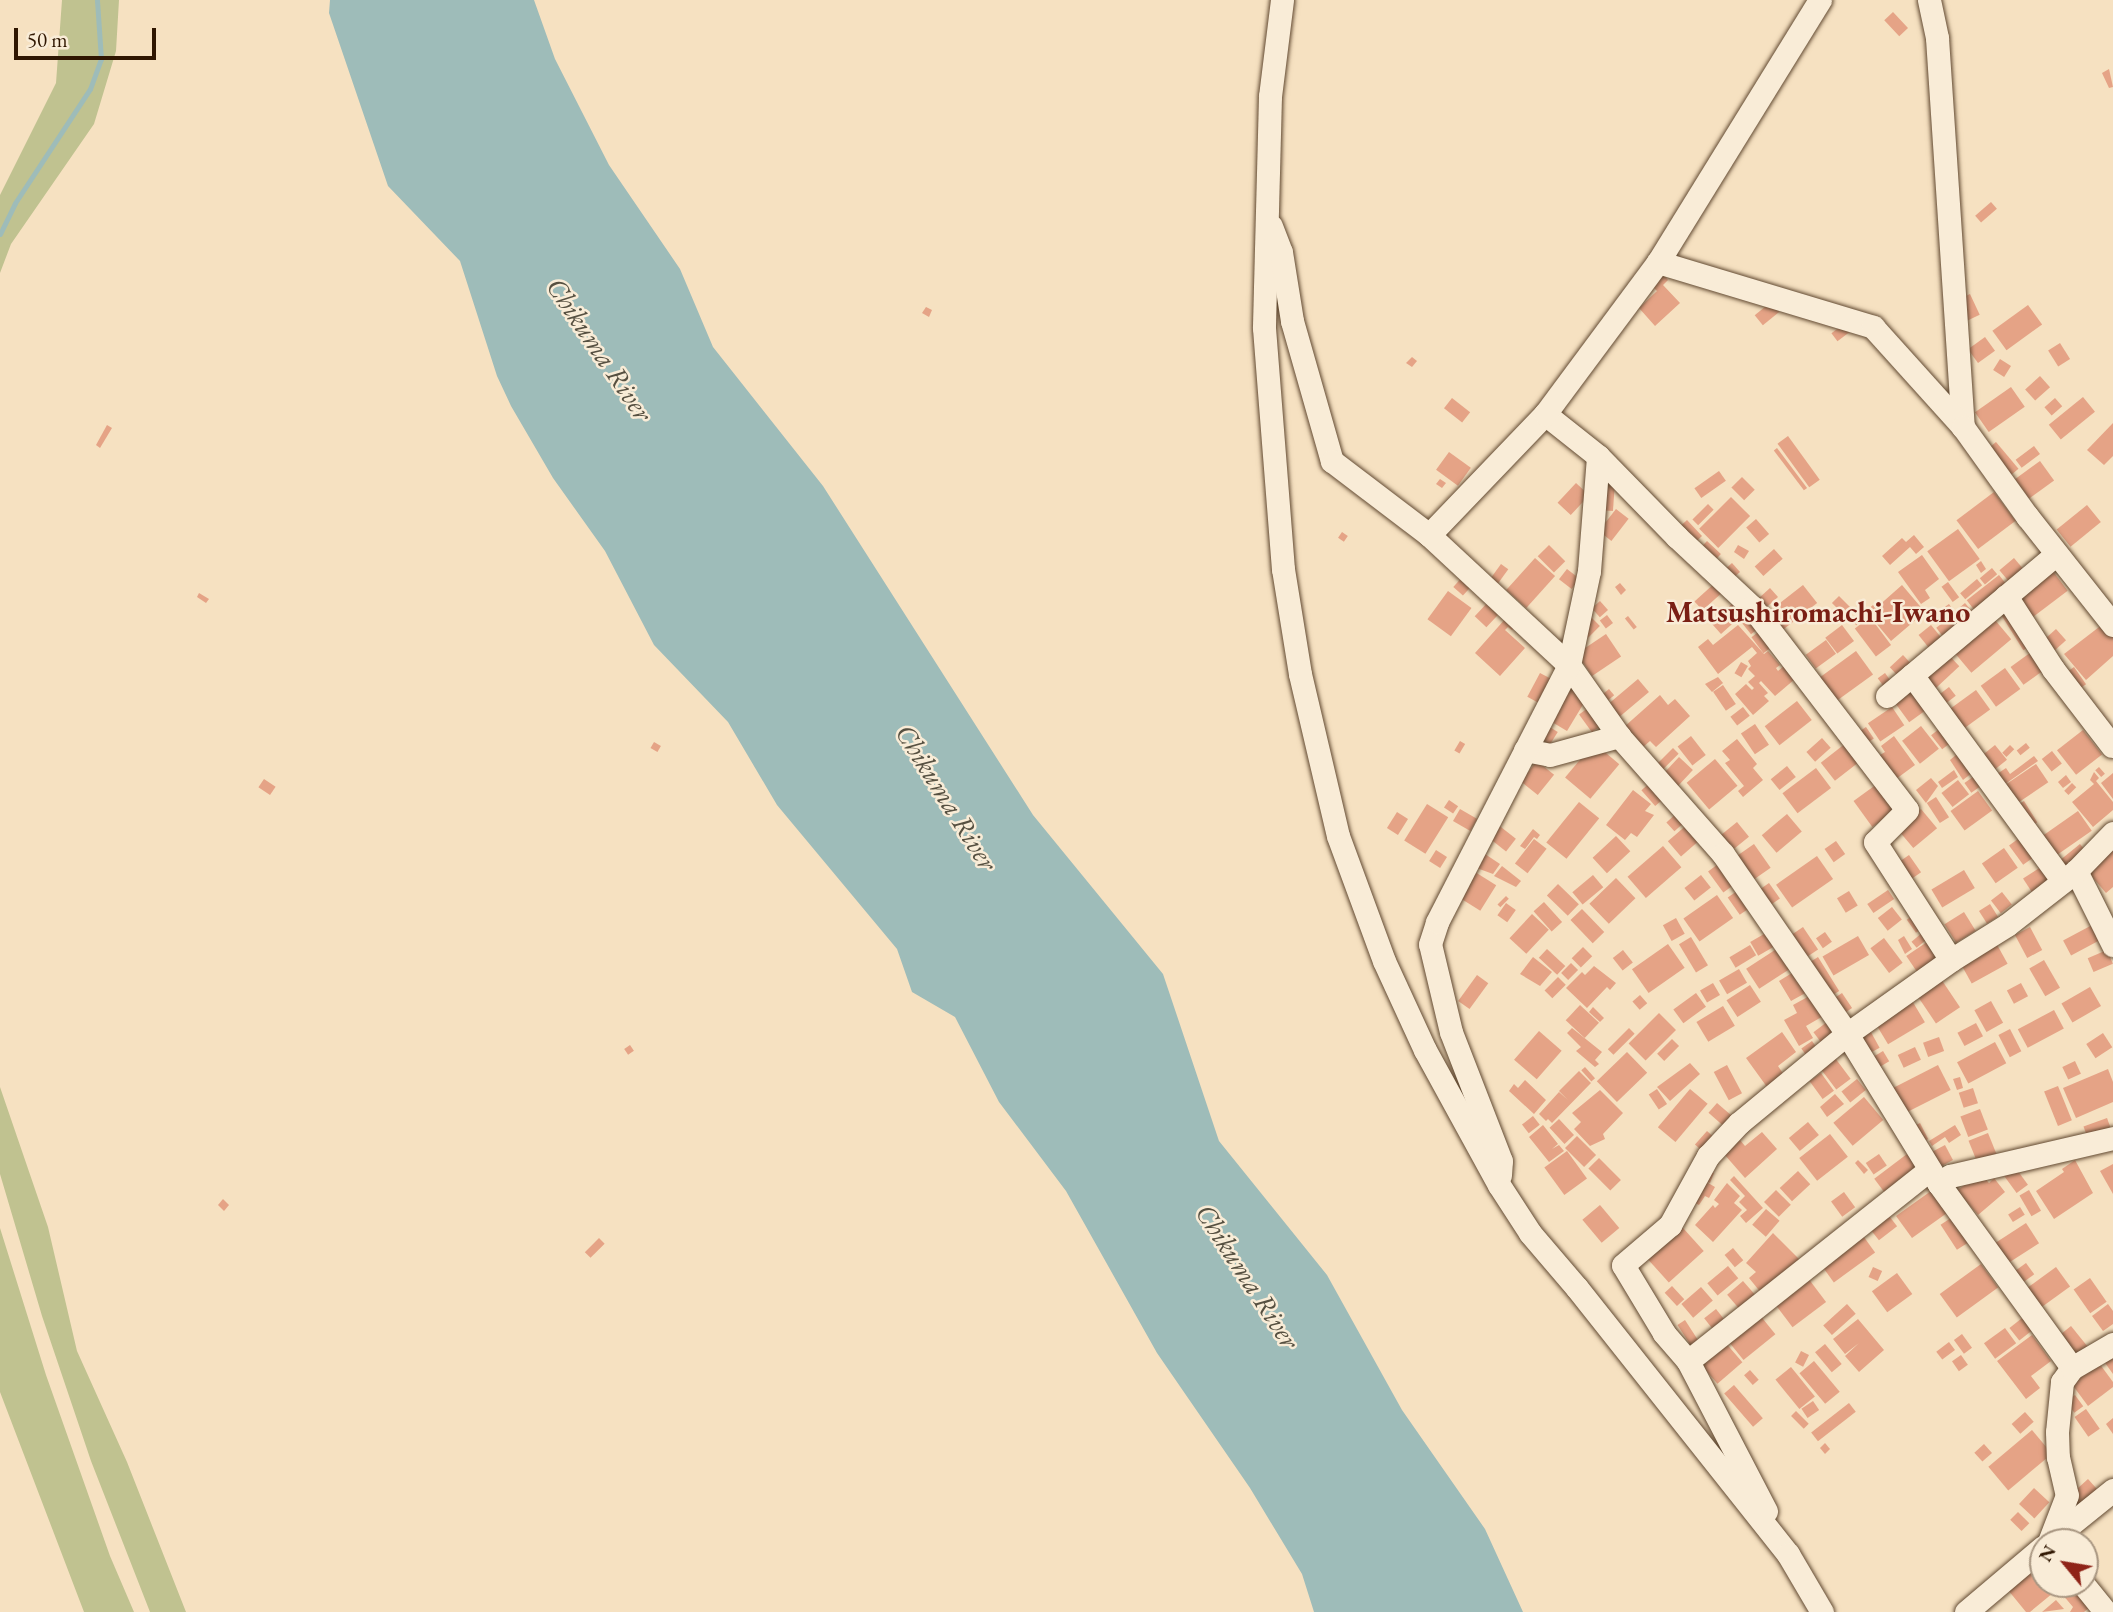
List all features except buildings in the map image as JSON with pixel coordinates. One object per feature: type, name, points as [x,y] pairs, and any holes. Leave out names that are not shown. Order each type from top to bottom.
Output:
[{"type":"street","points":[[1282,0],[1270,96],[1264,328],[1283,569],[1300,674],[1338,836],[1384,961],[1425,1050],[1499,1185],[1530,1233],[1577,1288],[1788,1554]]},
{"type":"street","points":[[1429,536],[1545,414],[1658,262],[1820,0]]},
{"type":"street","points":[[1929,0],[1937,38],[1964,427]]},
{"type":"street","points":[[1266,213],[1281,253],[1292,321],[1332,461],[1429,536],[1569,665],[1619,736],[1723,854],[1847,1034],[1934,1177],[2072,1368]]},
{"type":"street","points":[[1658,262],[1873,327],[1964,427],[2056,554],[2113,625]]},
{"type":"street","points":[[1545,414],[1598,456],[1677,537],[1752,607],[1907,810],[1875,842],[1951,960]]},
{"type":"street","points":[[1499,1185],[1501,1161],[1451,1032],[1430,944],[1437,922],[1569,665],[1589,571],[1598,456]]},
{"type":"street","points":[[1887,696],[2056,554]]},
{"type":"street","points":[[2006,596],[2053,669],[2112,746]]},
{"type":"street","points":[[1912,675],[2069,876],[2113,945]]},
{"type":"street","points":[[1525,750],[1550,755],[1619,736]]},
{"type":"street","points":[[1822,1612],[1788,1554],[1688,1361],[1664,1333],[1623,1265],[1670,1225],[1708,1156],[1739,1123],[1847,1034],[1951,960],[2007,925],[2069,876],[2113,833]]},
{"type":"street","points":[[1688,1361],[1934,1177],[1950,1176],[2113,1138]]},
{"type":"street","points":[[2054,1528],[2067,1495],[2058,1457],[2057,1432],[2062,1382],[2072,1368],[2113,1344]]},
{"type":"street","points":[[2066,1528],[2113,1490]]},
{"type":"street","points":[[1966,1612],[2029,1559]]},
{"type":"street","points":[[2094,1598],[2106,1612]]},
{"type":"green space","points":[[62,0],[119,0],[116,51],[94,124],[11,244],[0,273],[0,195],[56,83]]},
{"type":"green space","points":[[0,1087],[48,1227],[77,1351],[127,1462],[186,1612],[150,1612],[91,1461],[42,1316],[0,1174]]},
{"type":"green space","points":[[0,1228],[46,1375],[110,1556],[134,1612],[84,1612],[0,1392]]},
{"type":"water","name":"Chikuma River","points":[[330,0],[534,0],[555,59],[609,165],[680,269],[713,347],[823,486],[1033,815],[1163,974],[1219,1141],[1327,1275],[1402,1410],[1485,1529],[1523,1612],[1314,1612],[1302,1574],[1250,1488],[1157,1353],[1066,1191],[999,1102],[955,1017],[912,992],[897,949],[777,805],[728,722],[654,645],[605,551],[553,478],[511,406],[497,376],[460,261],[388,186],[329,13]]},
{"type":"waterway","points":[[0,234],[15,203],[90,89],[101,59],[97,0]]},
{"type":"district","name":"Matsushiromachi-Iwano","points":[[1818,612]]}]
